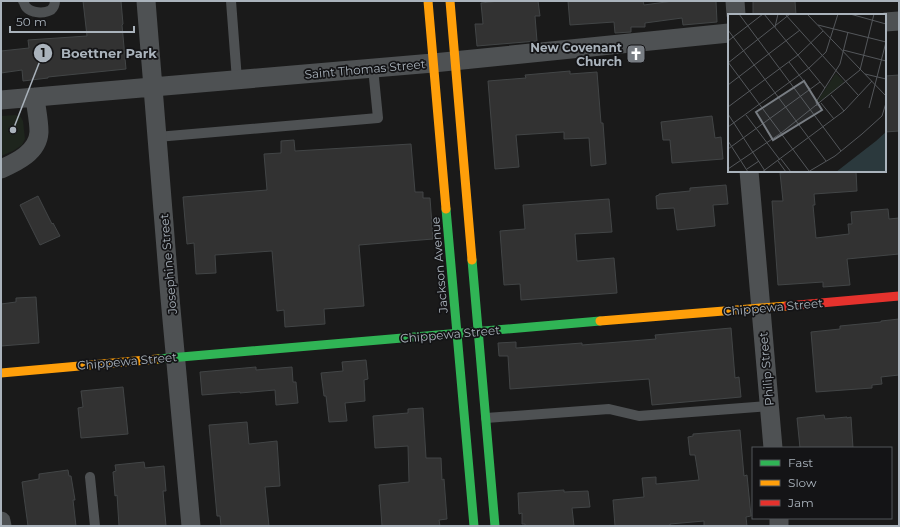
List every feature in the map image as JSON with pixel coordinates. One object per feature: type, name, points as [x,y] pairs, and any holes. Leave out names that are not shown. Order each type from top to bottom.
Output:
[{"type":"street","name":"Josephine Street","points":[[146,1],[192,526]]},
{"type":"street","name":"Jackson Avenue","points":[[428,1],[474,526]]},
{"type":"street","points":[[450,1],[495,526]]},
{"type":"street","points":[[734,1],[736,14]]},
{"type":"street","points":[[886,22],[899,21]]},
{"type":"street","name":"Saint Thomas Street","points":[[1,100],[455,61],[728,33]]},
{"type":"street","points":[[1,169],[14,163],[29,153],[37,143],[39,132],[35,97]]},
{"type":"street","name":"Philip Street","points":[[749,172],[773,447]]},
{"type":"street","name":"Chippewa Street","points":[[1,373],[899,296]]},
{"type":"street","points":[[1,521],[2,526]]},
{"type":"lane","points":[[23,1],[26,7],[33,12],[41,12],[50,10],[55,4],[55,1]]},
{"type":"lane","points":[[231,1],[237,80]]},
{"type":"lane","points":[[157,137],[378,118],[373,68]]},
{"type":"lane","points":[[486,418],[609,409],[640,416],[769,406]]},
{"type":"lane","points":[[90,476],[95,526]]},
{"type":"shaded area","points":[[1,116],[20,116],[23,121],[25,139],[22,145],[1,156]]},
{"type":"building","points":[[83,1],[121,1],[126,69],[23,81],[22,70],[1,73],[1,51],[29,48],[28,40],[87,36]]},
{"type":"building","points":[[499,1],[538,1],[540,16],[535,16],[537,41],[477,46],[475,24],[483,24],[481,3]]},
{"type":"building","points":[[568,1],[643,1],[644,5],[673,1],[716,1],[717,22],[683,25],[682,18],[645,23],[645,27],[631,27],[631,32],[615,33],[614,22],[570,25]]},
{"type":"building","points":[[753,1],[795,1],[796,14],[753,14]]},
{"type":"building","points":[[570,71],[570,74],[597,72],[606,164],[591,166],[589,138],[564,139],[564,132],[516,135],[519,167],[495,169],[488,81],[526,78],[525,75]]},
{"type":"building","points":[[899,75],[899,131],[886,132],[886,76]]},
{"type":"building","points":[[712,116],[715,138],[721,137],[723,159],[672,163],[670,140],[663,140],[661,122]]},
{"type":"building","points":[[294,140],[295,151],[411,144],[415,192],[423,192],[423,198],[430,198],[433,239],[359,245],[364,306],[324,309],[325,324],[285,327],[284,310],[277,311],[272,251],[215,255],[216,273],[196,274],[194,243],[187,244],[183,197],[267,190],[264,154],[281,153],[281,141]]},
{"type":"building","points":[[856,172],[857,191],[814,194],[815,205],[813,205],[816,238],[849,234],[848,224],[852,224],[851,212],[888,209],[889,219],[899,218],[899,254],[847,259],[850,285],[823,287],[823,282],[778,285],[772,201],[783,201],[780,173]]},
{"type":"building","points":[[726,185],[728,204],[713,205],[715,226],[677,230],[674,208],[657,209],[656,196],[659,194],[690,191],[690,188]]},
{"type":"building","points":[[38,196],[52,224],[53,223],[60,236],[40,245],[20,205]]},
{"type":"building","points":[[609,199],[612,232],[575,234],[577,261],[614,258],[617,293],[521,300],[520,284],[504,285],[500,231],[525,229],[523,205]]},
{"type":"building","points":[[36,297],[39,343],[1,346],[1,304],[16,302],[16,298]]},
{"type":"building","points":[[899,319],[899,375],[881,377],[882,384],[872,385],[872,388],[816,392],[811,332],[840,329],[840,326]]},
{"type":"building","points":[[731,328],[735,378],[739,377],[741,397],[652,405],[649,379],[510,389],[508,356],[499,356],[498,343],[516,342],[516,348],[582,343],[582,345],[656,339],[655,335]]},
{"type":"building","points":[[366,360],[368,379],[364,380],[365,401],[345,403],[347,421],[329,422],[326,396],[324,396],[321,373],[343,371],[342,362]]},
{"type":"building","points":[[256,367],[256,370],[292,367],[293,382],[296,382],[298,403],[276,405],[275,390],[202,395],[200,372]]},
{"type":"building","points":[[123,387],[128,434],[81,438],[78,408],[83,407],[81,391]]},
{"type":"building","points":[[423,408],[426,458],[441,458],[447,519],[439,520],[440,526],[382,526],[379,485],[409,482],[408,446],[375,448],[373,416],[408,413],[408,409]]},
{"type":"building","points":[[824,415],[825,419],[851,417],[853,447],[800,447],[797,418]]},
{"type":"building","points":[[247,422],[249,444],[277,441],[280,486],[265,487],[269,526],[221,526],[220,516],[217,516],[209,425]]},
{"type":"building","points":[[740,430],[744,476],[747,475],[751,516],[746,517],[747,526],[704,526],[704,521],[670,524],[670,526],[615,526],[613,500],[644,497],[642,478],[656,477],[656,484],[699,480],[695,455],[690,455],[688,437],[693,436],[693,434]]},
{"type":"building","points":[[144,462],[145,468],[164,466],[166,491],[163,491],[166,526],[119,526],[117,495],[115,496],[113,472],[116,471],[115,465]]},
{"type":"building","points":[[68,470],[69,476],[71,476],[75,500],[73,500],[76,526],[28,526],[22,482],[39,479],[39,474]]},
{"type":"building","points":[[564,490],[564,492],[588,491],[590,507],[572,508],[574,526],[525,526],[525,524],[522,524],[522,513],[519,514],[518,493]]},
{"type":"traffic: fast","points":[[446,209],[474,526]]},
{"type":"traffic: fast","points":[[472,260],[495,526]]},
{"type":"traffic: fast","points":[[158,359],[600,321]]},
{"type":"traffic: slow","points":[[428,1],[446,209]]},
{"type":"traffic: slow","points":[[450,1],[472,260]]},
{"type":"traffic: slow","points":[[600,321],[787,306]]},
{"type":"traffic: slow","points":[[1,373],[158,359]]},
{"type":"traffic: jam","points":[[787,306],[899,296]]},
{"type":"place","name":"New Covenant Church","points":[[636,54]]},
{"type":"place","name":"Boettner Park","points":[[13,130]]}]
